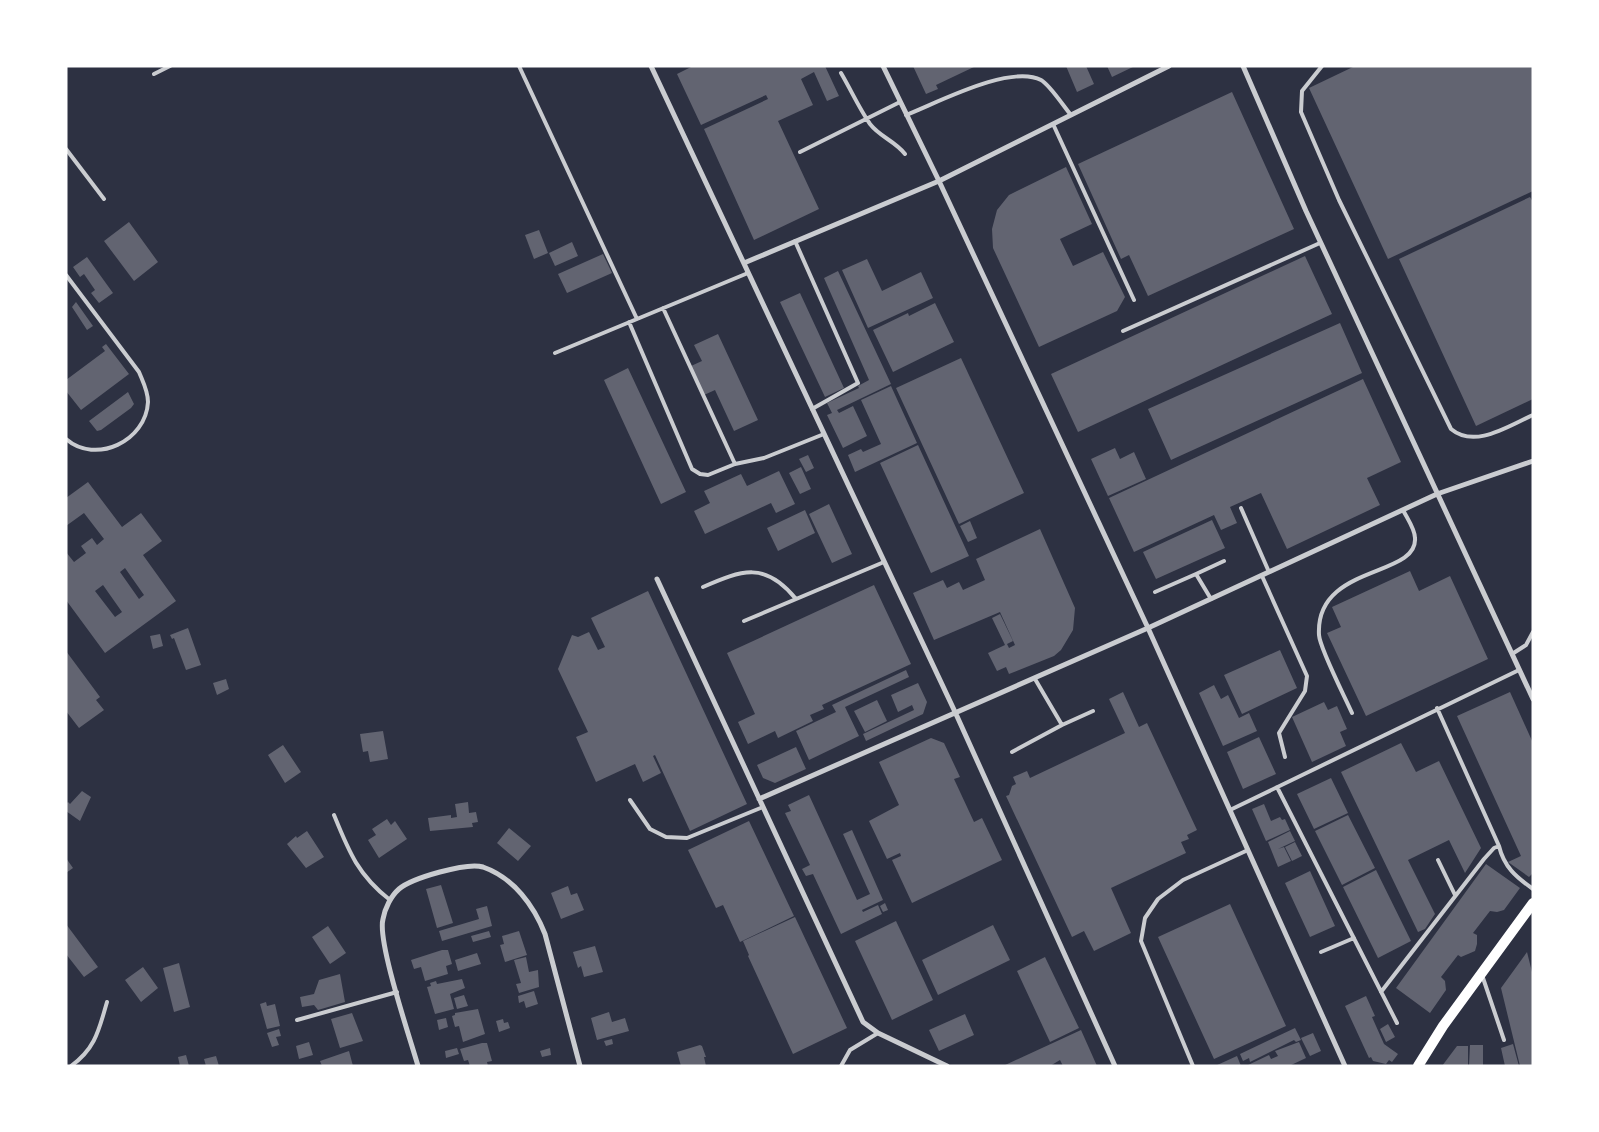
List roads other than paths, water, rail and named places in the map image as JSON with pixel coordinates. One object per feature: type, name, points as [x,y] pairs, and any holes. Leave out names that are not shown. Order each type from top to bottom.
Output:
[{"type":"main road","points":[[1418,1066],[1443,1026],[1533,903]]},
{"type":"street","points":[[651,66],[956,714],[1115,1066]]},
{"type":"street","points":[[883,66],[939,180],[1148,628],[1345,1066]]},
{"type":"street","points":[[744,263],[939,180],[1169,66]]},
{"type":"street","points":[[1243,66],[1320,243],[1533,699]]},
{"type":"street","points":[[759,800],[1148,628],[1436,494],[1533,461]]},
{"type":"street","points":[[657,579],[863,1022],[878,1033],[947,1066]]},
{"type":"street","points":[[418,1066],[383,936],[382,920],[390,900],[399,889],[410,883],[470,866],[482,867],[521,892],[538,915],[546,934],[580,1066]]},
{"type":"lane","points":[[154,74],[170,66]]},
{"type":"lane","points":[[519,66],[636,319]]},
{"type":"lane","points":[[1322,66],[1302,91],[1301,112],[1339,200],[1451,429],[1460,436],[1472,438],[1493,432],[1533,415]]},
{"type":"lane","points":[[841,73],[868,119],[882,136],[893,141],[905,154]]},
{"type":"lane","points":[[906,115],[980,85],[1009,77],[1028,76],[1042,80],[1071,115]]},
{"type":"lane","points":[[800,152],[900,102]]},
{"type":"lane","points":[[1053,124],[1134,300]]},
{"type":"lane","points":[[66,149],[104,199]]},
{"type":"lane","points":[[795,241],[858,383],[812,409]]},
{"type":"lane","points":[[1123,331],[1320,243]]},
{"type":"lane","points":[[555,353],[748,273]]},
{"type":"lane","points":[[66,276],[139,372],[144,383],[148,402],[146,414],[139,427],[130,438],[118,446],[106,450],[84,448],[66,438]]},
{"type":"lane","points":[[663,308],[735,464]]},
{"type":"lane","points":[[629,322],[692,469],[700,474],[708,475],[735,464],[764,458],[824,434]]},
{"type":"lane","points":[[1242,508],[1269,572]]},
{"type":"lane","points":[[1352,713],[1319,638],[1319,622],[1329,598],[1339,588],[1404,558],[1414,550],[1415,537],[1403,510]]},
{"type":"lane","points":[[1155,592],[1224,561]]},
{"type":"lane","points":[[744,621],[884,562]]},
{"type":"lane","points":[[703,588],[737,572],[758,572],[786,588],[796,599]]},
{"type":"lane","points":[[1196,574],[1210,599]]},
{"type":"lane","points":[[1262,576],[1307,676],[1305,691],[1279,733],[1285,757]]},
{"type":"lane","points":[[1512,654],[1526,645],[1533,632]]},
{"type":"lane","points":[[1230,810],[1519,670]]},
{"type":"lane","points":[[1035,678],[1062,725]]},
{"type":"lane","points":[[1438,708],[1499,846],[1505,865],[1533,889]]},
{"type":"lane","points":[[1012,752],[1062,725],[1093,711]]},
{"type":"lane","points":[[1277,787],[1397,1023]]},
{"type":"lane","points":[[630,800],[650,829],[666,837],[687,838],[762,807]]},
{"type":"lane","points":[[334,815],[354,862],[369,883],[390,900]]},
{"type":"lane","points":[[1381,992],[1490,852],[1499,846]]},
{"type":"lane","points":[[1193,1066],[1141,941],[1145,918],[1158,899],[1183,880],[1248,850]]},
{"type":"lane","points":[[1438,860],[1456,895]]},
{"type":"lane","points":[[1322,952],[1354,938]]},
{"type":"lane","points":[[1481,973],[1504,1040]]},
{"type":"lane","points":[[296,1020],[397,992]]},
{"type":"lane","points":[[71,1066],[84,1056],[97,1036],[107,1002]]},
{"type":"lane","points":[[841,1066],[850,1050],[878,1033]]}]
